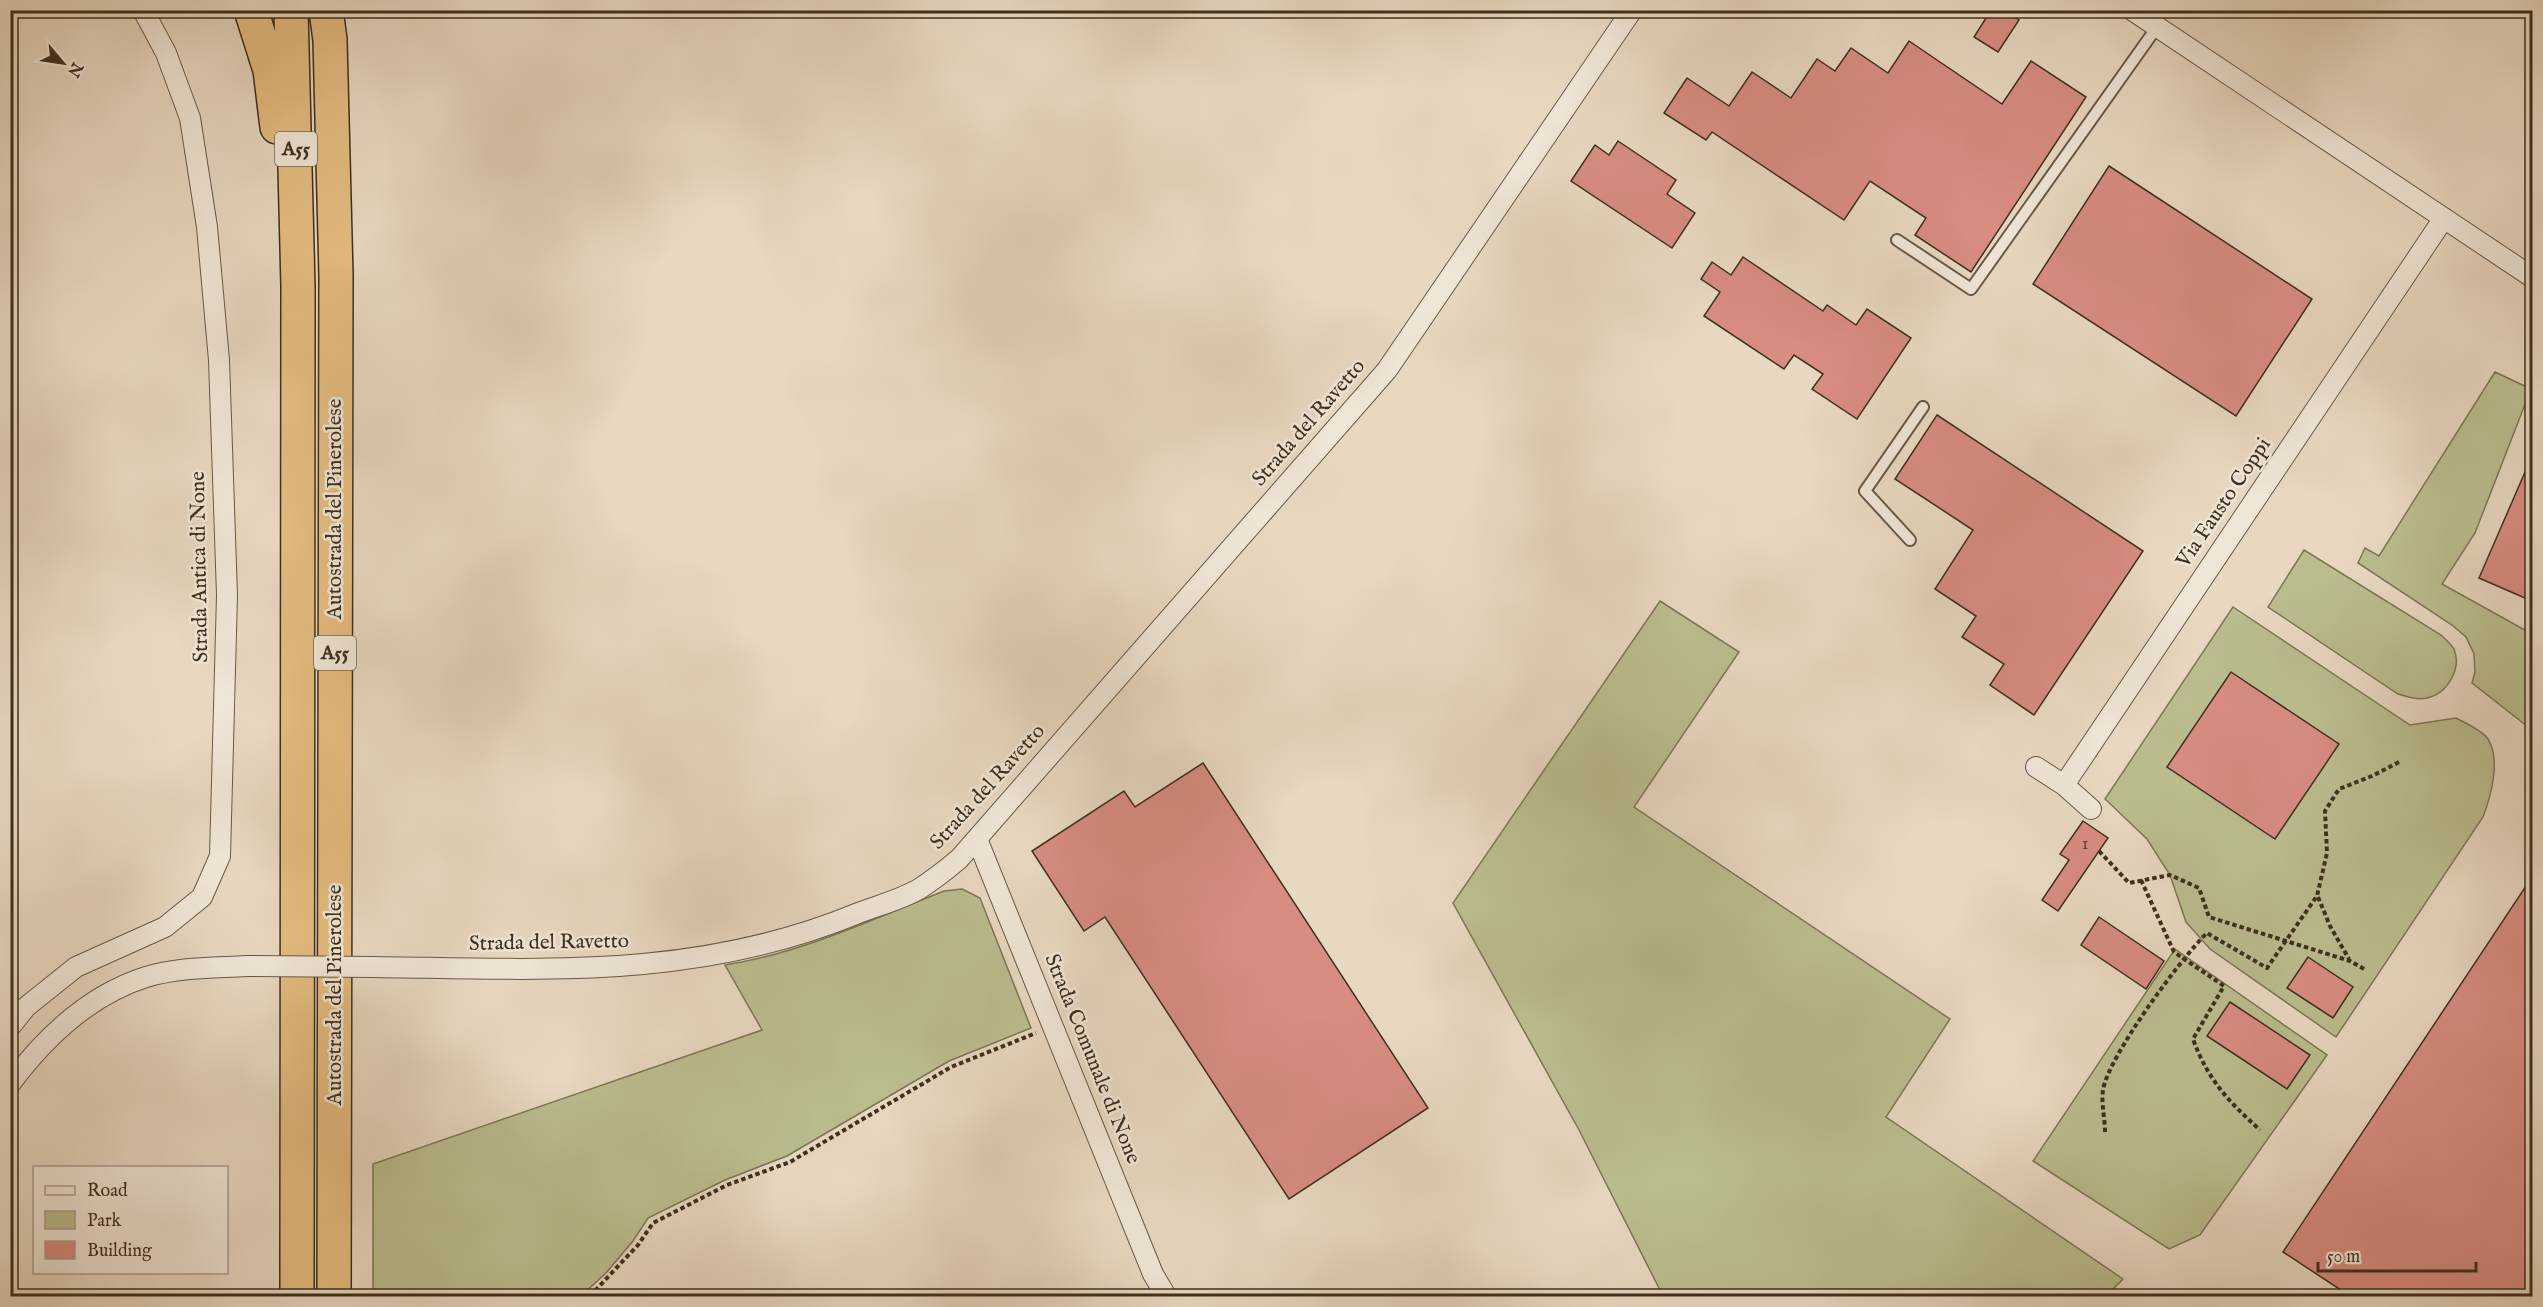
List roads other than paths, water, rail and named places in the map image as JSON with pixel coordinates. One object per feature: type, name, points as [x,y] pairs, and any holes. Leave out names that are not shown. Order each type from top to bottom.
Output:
[{"type":"highway","points":[[251,10],[270,70],[298,287]]},
{"type":"highway","name":"Autostrada del Pinerolese","points":[[291,10],[298,287],[297,1296]]},
{"type":"highway","name":"Autostrada del Pinerolese","points":[[326,10],[330,40],[336,276],[334,1296]]},
{"type":"street","name":"Strada Antica di None","points":[[10,1027],[26,1007],[76,967],[165,927],[202,897],[220,856],[227,595],[219,360],[208,238],[190,118],[166,53],[143,10]]},
{"type":"street","name":"Strada del Ravetto","points":[[10,1084],[60,1026],[95,1001],[120,987],[158,975],[199,968],[247,966],[569,970],[655,964],[745,950],[824,927],[917,890],[959,859],[1387,370],[1632,10]]},
{"type":"street","points":[[2132,10],[2532,277]]},
{"type":"street","name":"Via Fausto Coppi","points":[[2064,786],[2444,218]]},
{"type":"street","points":[[2487,247],[2532,261]]},
{"type":"street","points":[[2036,767],[2064,786],[2091,809]]},
{"type":"street","name":"Strada Comunale di None","points":[[977,839],[1153,1274],[1166,1296]]},
{"type":"lane","points":[[1897,240],[1971,289],[2157,27]]},
{"type":"lane","points":[[1910,540],[1865,490],[1923,407]]}]
